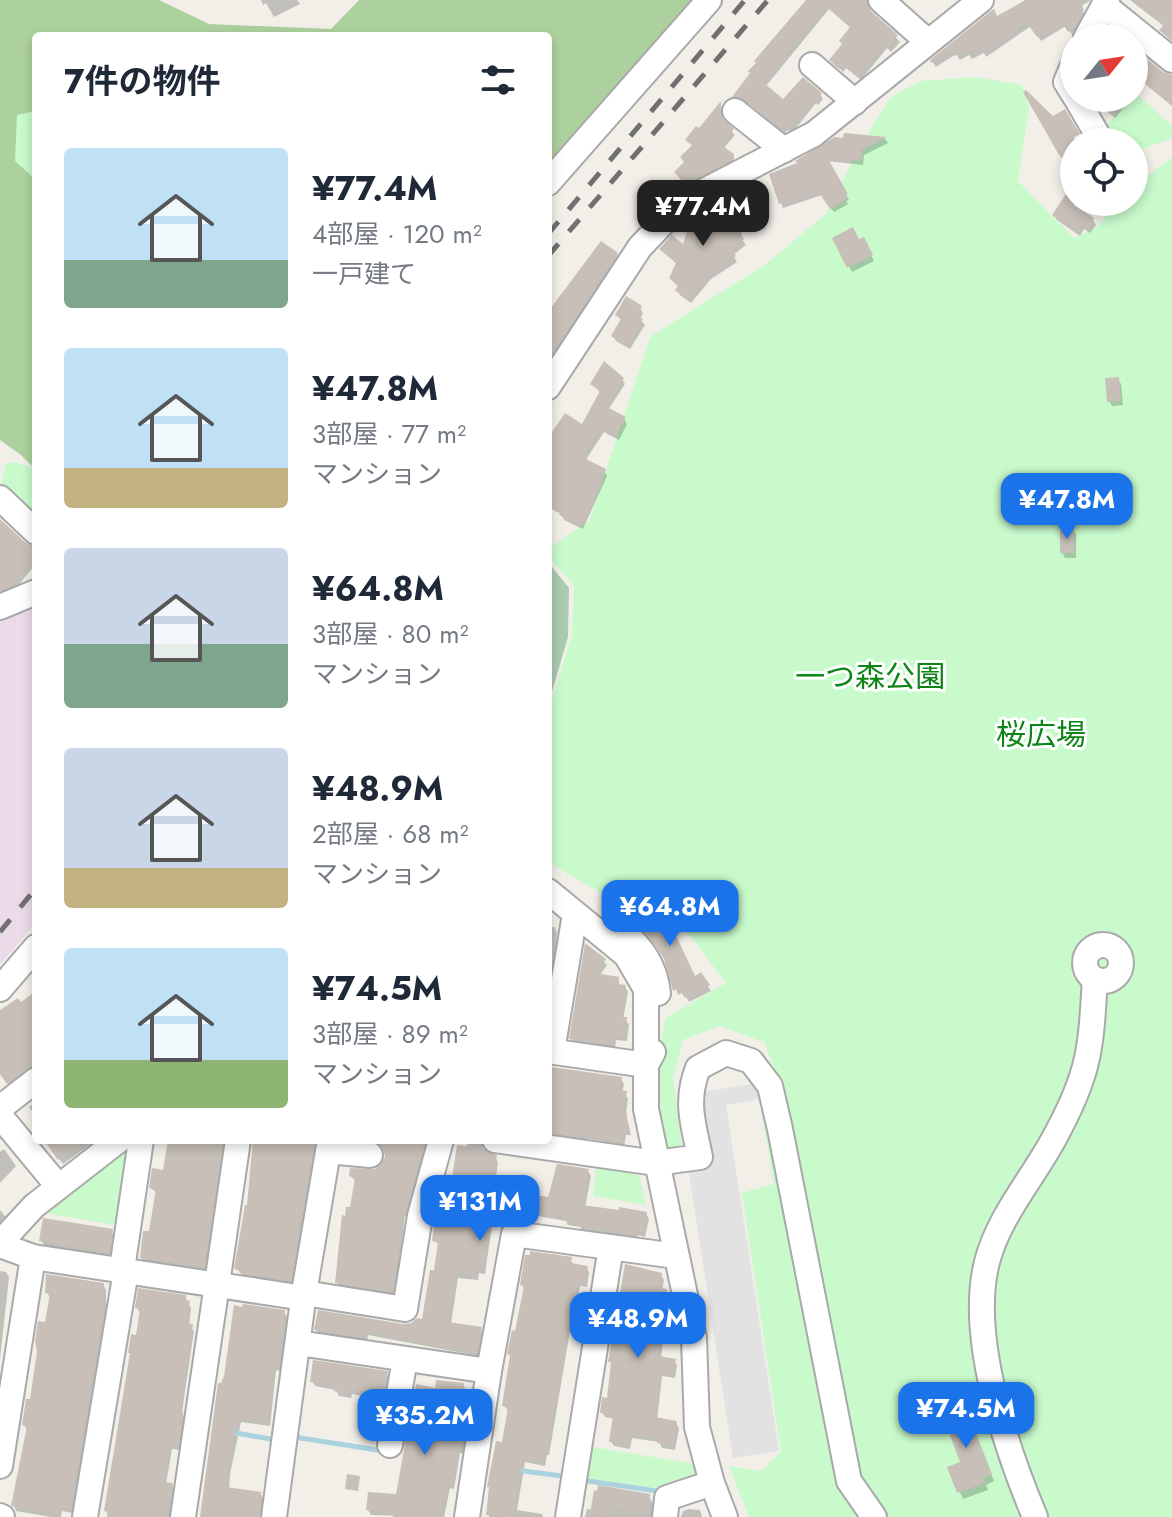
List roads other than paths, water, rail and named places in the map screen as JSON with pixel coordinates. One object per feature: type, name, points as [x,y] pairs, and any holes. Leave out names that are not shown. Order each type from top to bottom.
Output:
[{"type":"street","points":[[552,178],[709,0]]},
{"type":"street","points":[[881,0],[927,41]]},
{"type":"street","points":[[552,381],[640,247],[683,202],[814,134],[981,0]]},
{"type":"street","points":[[1094,24],[1105,3],[1172,60]]},
{"type":"street","points":[[812,65],[855,102]]},
{"type":"street","points":[[735,111],[784,150]]},
{"type":"street","points":[[0,498],[32,528]]},
{"type":"street","points":[[0,607],[32,594]]},
{"type":"street","points":[[552,879],[623,931],[648,958],[656,980],[659,1039],[646,1065]]},
{"type":"street","points":[[552,894],[626,955],[646,989],[646,1109],[694,1338],[697,1427],[725,1517]]},
{"type":"street","points":[[552,1040],[575,914]]},
{"type":"street","points":[[0,989],[32,952]]},
{"type":"street","points":[[1035,1517],[1001,1423],[987,1359],[982,1313],[983,1283],[988,1258],[1007,1217],[1056,1135],[1074,1098],[1089,1050],[1095,980]]},
{"type":"street","points":[[552,1051],[646,1065]]},
{"type":"street","points":[[523,1144],[656,1163],[700,1157],[691,1113],[690,1089],[698,1068],[726,1053],[751,1061],[770,1086],[849,1481],[874,1517]]},
{"type":"street","points":[[0,1108],[32,1083]]},
{"type":"street","points":[[0,1116],[58,1186]]},
{"type":"street","points":[[114,1144],[34,1206],[0,1244],[33,1257],[218,1286],[405,1309],[420,1216],[440,1144]]},
{"type":"street","points":[[85,1517],[124,1283],[122,1269],[140,1144]]},
{"type":"street","points":[[183,1517],[237,1144]]},
{"type":"street","points":[[274,1517],[304,1296],[329,1145],[370,1155]]},
{"type":"street","points":[[467,1517],[514,1234],[676,1256]]},
{"type":"street","points":[[568,1517],[611,1247]]},
{"type":"street","points":[[0,1466],[33,1257]]},
{"type":"street","points":[[298,1343],[489,1371]]},
{"type":"street","points":[[390,1445],[405,1359]]},
{"type":"street","points":[[665,1517],[667,1498],[712,1483]]},
{"type":"waterway","points":[[231,1432],[276,1440]]},
{"type":"waterway","points":[[294,1437],[384,1451]]},
{"type":"waterway","points":[[516,1470],[562,1476]]},
{"type":"waterway","points":[[582,1480],[663,1492]]},
{"type":"railway","points":[[552,229],[745,0]]},
{"type":"railway","points":[[552,251],[768,0]]},
{"type":"railway","points":[[0,932],[32,893]]},
{"type":"park label","name":"一つ森公園","points":[[870,677]]},
{"type":"park label","name":"桜広場","points":[[1041,735]]}]
